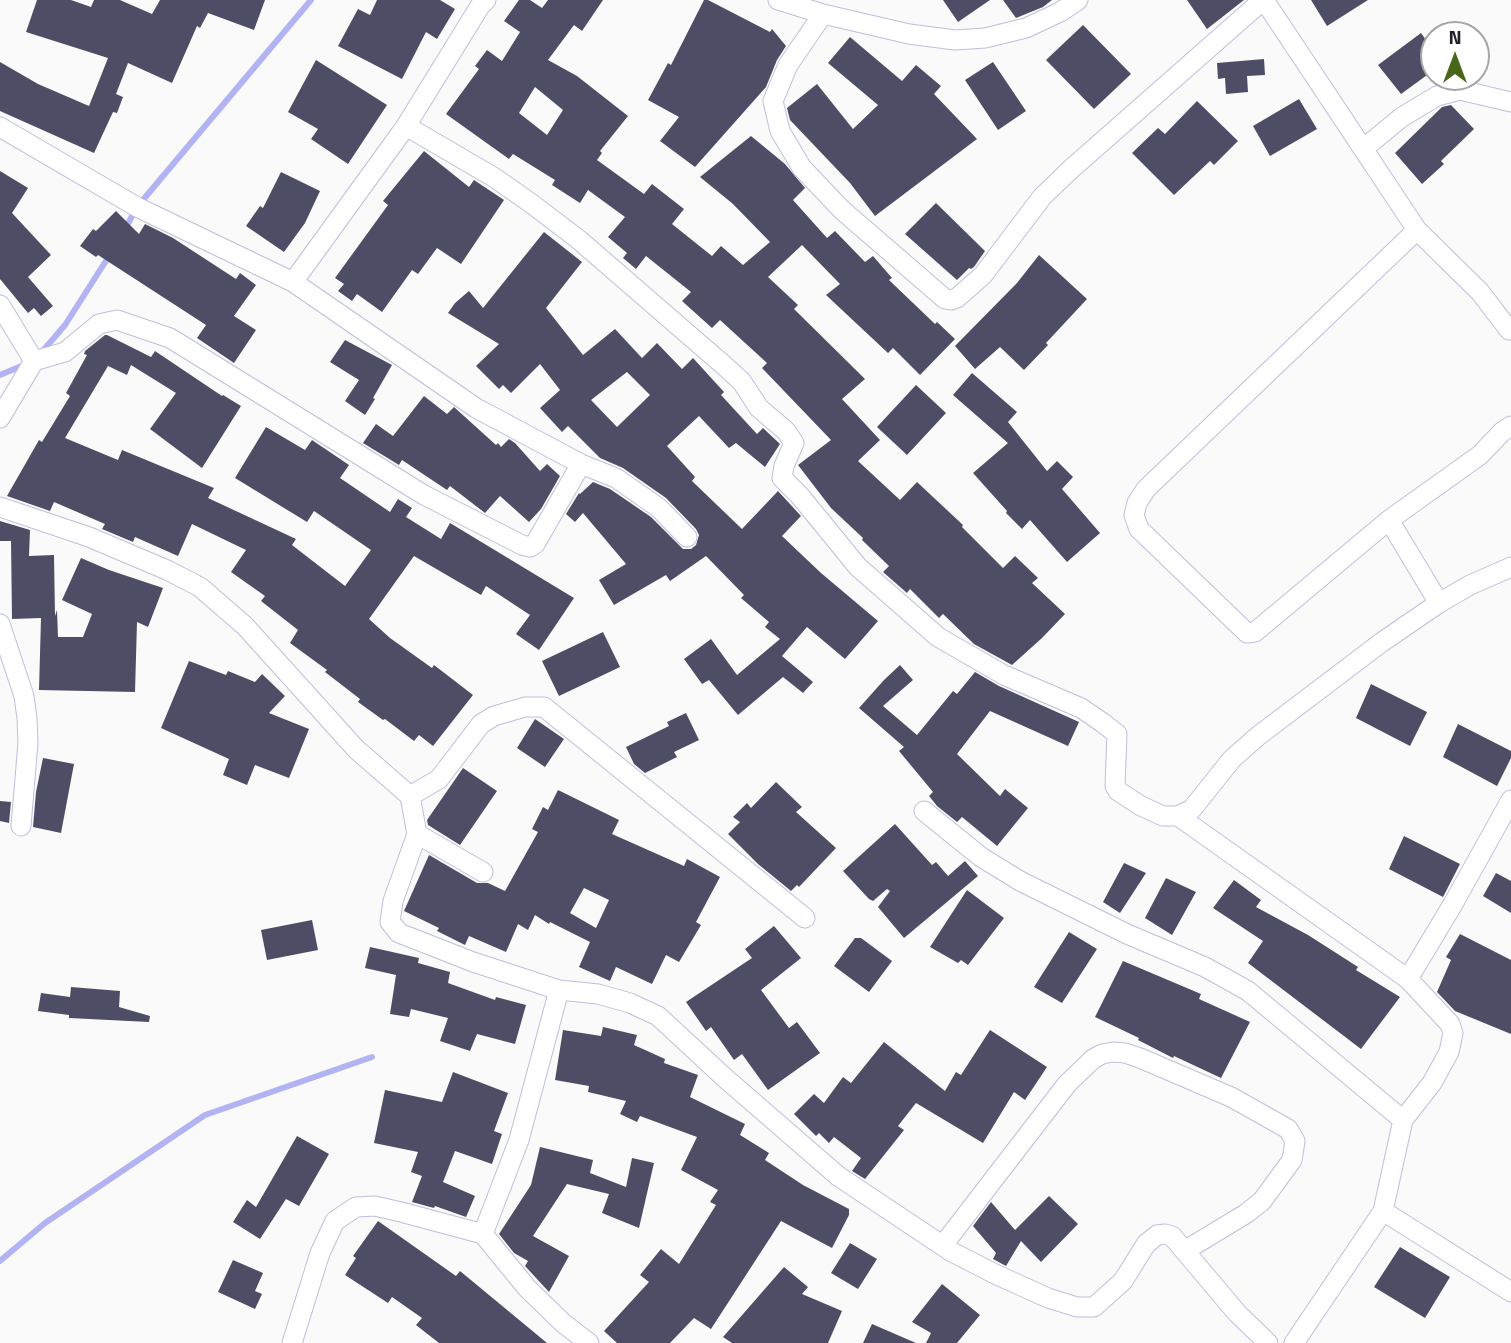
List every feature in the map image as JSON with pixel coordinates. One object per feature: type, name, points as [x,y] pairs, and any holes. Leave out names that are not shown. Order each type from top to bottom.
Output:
[{"type":"street","points":[[293,282],[407,126],[486,0]]},
{"type":"street","points":[[778,0],[823,14],[909,34],[955,40],[985,38],[1026,28],[1078,0]]},
{"type":"street","points":[[823,14],[788,65],[773,101],[780,131],[802,168],[842,210],[935,290],[951,300],[957,298],[983,275],[1042,197],[1070,170],[1264,0],[1417,230],[1480,292],[1509,330]]},
{"type":"street","points":[[1363,149],[1402,117],[1437,96],[1460,90],[1511,102]]},
{"type":"street","points":[[407,126],[495,178],[523,198],[578,239],[696,340],[742,382],[759,408],[786,431],[794,443],[782,478],[858,567],[938,637],[1004,676],[1080,708],[1117,734],[1115,786],[1118,791],[1141,806],[1163,816],[1178,816],[1192,808],[1232,759],[1258,736],[1382,642],[1469,585],[1511,567]]},
{"type":"street","points":[[0,127],[137,206],[293,282],[476,408],[581,464],[616,478],[659,508],[687,537]]},
{"type":"street","points":[[1417,230],[1146,489],[1137,503],[1134,515],[1139,529],[1247,633],[1255,632],[1389,520],[1472,461],[1511,426]]},
{"type":"street","points":[[0,305],[34,361]]},
{"type":"street","points":[[0,418],[34,361],[65,352],[99,324],[117,320],[170,338],[413,489],[530,547],[535,544],[581,464]]},
{"type":"street","points":[[0,507],[89,537],[200,587],[245,626],[356,749],[410,796],[417,834],[393,901],[390,922],[399,933],[472,962],[559,990],[598,994],[630,1003],[658,1016],[734,1087],[838,1176],[943,1245],[995,1274],[1048,1297],[1077,1307],[1094,1307],[1123,1281],[1146,1244],[1157,1235],[1172,1236],[1237,1313],[1268,1343]]},
{"type":"street","points":[[1389,520],[1439,603]]},
{"type":"street","points":[[0,624],[23,696],[27,718],[28,743],[21,826]]},
{"type":"street","points":[[410,796],[439,779],[481,724],[494,716],[525,707],[544,707],[805,918]]},
{"type":"street","points":[[1408,979],[1511,800]]},
{"type":"street","points":[[925,811],[981,857],[1020,881],[1127,934],[1205,967],[1248,991],[1403,1120]]},
{"type":"street","points":[[1178,816],[1408,979],[1450,1024],[1453,1033],[1445,1062],[1403,1120],[1383,1211],[1294,1343]]},
{"type":"street","points":[[417,834],[483,872]]},
{"type":"street","points":[[483,1234],[519,1140],[559,990]]},
{"type":"street","points":[[943,1245],[1068,1084],[1093,1059],[1113,1052],[1140,1058],[1231,1097],[1288,1129],[1295,1141],[1293,1160],[1262,1201],[1186,1250]]},
{"type":"street","points":[[292,1343],[320,1253],[335,1221],[356,1207],[375,1206],[483,1234],[527,1288],[563,1323],[589,1343]]},
{"type":"street","points":[[1383,1211],[1511,1292]]},
{"type":"building","points":[[37,0],[71,0],[91,7],[94,0],[120,0],[152,14],[160,0],[265,0],[254,30],[208,13],[200,28],[197,26],[172,83],[128,63],[116,94],[123,97],[117,113],[113,112],[94,153],[0,111],[0,62],[38,84],[89,106],[108,58],[26,32]]},
{"type":"building","points":[[377,0],[440,0],[455,9],[437,39],[426,32],[402,79],[338,46],[358,9],[370,15]]},
{"type":"building","points":[[519,0],[530,0],[542,8],[548,0],[603,0],[582,31],[574,25],[548,60],[577,76],[628,116],[600,151],[602,153],[597,160],[644,194],[652,184],[684,209],[672,224],[712,256],[721,246],[743,265],[770,242],[733,204],[700,177],[751,136],[785,164],[805,188],[793,200],[827,238],[835,231],[865,262],[873,256],[892,278],[889,280],[935,324],[937,322],[955,339],[920,375],[893,348],[888,353],[826,295],[840,284],[802,245],[768,277],[798,305],[794,309],[865,379],[842,399],[880,440],[858,461],[900,500],[917,482],[963,525],[1003,568],[1015,556],[1038,578],[1032,583],[1065,614],[1012,665],[974,644],[943,614],[939,618],[910,589],[907,593],[883,572],[889,566],[831,508],[798,465],[831,440],[762,368],[767,363],[720,320],[712,328],[682,301],[691,292],[646,256],[636,269],[623,258],[627,253],[608,237],[625,217],[588,190],[580,203],[552,185],[555,180],[513,154],[509,159],[446,114],[479,69],[475,66],[487,50],[502,61],[520,32],[504,21]],"holes":[[[535,87],[563,110],[547,135],[519,113]]]},
{"type":"building","points":[[704,0],[770,32],[772,29],[786,46],[766,87],[695,167],[660,141],[679,117],[648,100],[668,63],[671,65]]},
{"type":"building","points":[[943,0],[990,0],[958,22]]},
{"type":"building","points":[[1003,0],[1052,0],[1043,7],[1016,18]]},
{"type":"building","points":[[1187,0],[1244,0],[1207,29]]},
{"type":"building","points":[[1311,0],[1368,0],[1327,26]]},
{"type":"building","points":[[1083,25],[1131,74],[1094,109],[1046,60]]},
{"type":"building","points":[[1420,34],[1420,80],[1401,94],[1378,65]]},
{"type":"building","points":[[850,37],[902,81],[916,65],[941,86],[934,94],[977,139],[875,216],[850,183],[790,120],[787,108],[817,84],[853,129],[878,105],[828,63]]},
{"type":"building","points":[[1264,59],[1265,75],[1247,76],[1248,92],[1226,94],[1225,78],[1218,79],[1217,63]]},
{"type":"building","points":[[316,60],[387,105],[348,164],[311,139],[318,129],[288,112]]},
{"type":"building","points":[[993,62],[1026,111],[998,130],[965,80]]},
{"type":"building","points":[[1299,99],[1317,129],[1270,156],[1253,126]]},
{"type":"building","points":[[1197,101],[1238,141],[1214,165],[1210,161],[1174,195],[1132,153],[1158,128],[1165,134]]},
{"type":"building","points":[[1451,105],[1474,129],[1441,161],[1444,164],[1422,184],[1395,153],[1442,107]]},
{"type":"building","points":[[424,151],[469,187],[474,180],[504,200],[461,264],[437,248],[418,274],[412,270],[382,312],[357,294],[352,301],[338,291],[344,284],[335,278],[388,205],[383,201]]},
{"type":"building","points":[[0,171],[28,188],[12,213],[51,255],[28,277],[53,306],[41,316],[34,308],[28,313],[0,279]]},
{"type":"building","points":[[281,172],[320,191],[305,223],[284,252],[246,226],[260,206],[263,208]]},
{"type":"building","points":[[936,203],[985,251],[974,267],[969,268],[957,280],[905,234]]},
{"type":"building","points":[[116,211],[139,234],[145,224],[173,238],[236,279],[240,273],[256,285],[234,316],[256,330],[234,363],[197,338],[206,325],[80,246],[93,229],[96,231]]},
{"type":"building","points":[[544,232],[582,262],[546,308],[583,355],[615,329],[642,358],[657,343],[682,369],[693,358],[724,392],[721,395],[757,434],[763,428],[780,444],[765,467],[736,443],[729,448],[699,416],[667,446],[695,477],[692,481],[742,529],[778,491],[801,516],[782,536],[878,621],[845,659],[807,627],[782,656],[813,682],[803,693],[783,677],[738,715],[709,680],[702,684],[684,659],[711,639],[737,675],[780,639],[765,627],[769,622],[741,598],[744,595],[706,556],[670,581],[666,575],[614,605],[599,580],[626,564],[583,513],[575,522],[566,514],[579,493],[593,482],[610,489],[651,517],[683,549],[691,549],[696,545],[699,535],[666,498],[623,468],[600,458],[568,426],[562,432],[540,408],[560,390],[540,364],[511,393],[503,385],[499,389],[476,366],[499,344],[448,313],[469,291],[483,308]],"holes":[[[627,372],[650,395],[617,427],[591,400]]]},
{"type":"building","points":[[1039,255],[1087,299],[1024,370],[1000,347],[975,369],[955,346],[1017,283]]},
{"type":"building","points":[[105,335],[151,357],[155,351],[241,406],[202,468],[150,429],[176,393],[131,365],[127,375],[108,366],[65,438],[118,460],[122,450],[214,488],[208,498],[296,539],[292,545],[345,586],[371,550],[314,511],[307,522],[235,478],[266,427],[305,450],[312,440],[349,465],[340,478],[390,512],[398,499],[412,508],[406,517],[441,539],[450,523],[574,598],[539,650],[516,634],[530,615],[486,586],[481,595],[414,556],[369,619],[390,638],[432,668],[434,665],[473,695],[433,746],[419,735],[414,741],[358,702],[360,699],[325,672],[327,670],[290,643],[298,630],[261,601],[265,596],[231,572],[246,550],[192,524],[178,556],[135,537],[133,542],[102,529],[105,524],[54,502],[50,511],[7,496],[39,440],[42,442],[70,396],[66,393],[87,355],[84,354],[85,351]]},
{"type":"building","points":[[345,340],[392,365],[365,415],[345,401],[359,380],[330,362]]},
{"type":"building","points":[[972,373],[1017,412],[1008,422],[1047,471],[1057,461],[1073,477],[1062,489],[1100,533],[1067,562],[1030,520],[1022,529],[973,473],[1008,443],[953,395]]},
{"type":"building","points":[[916,385],[946,413],[907,455],[877,427]]},
{"type":"building","points":[[424,396],[447,414],[454,407],[496,445],[498,443],[501,447],[509,439],[540,471],[547,464],[560,476],[541,509],[529,522],[500,496],[485,513],[450,486],[447,490],[402,460],[399,465],[363,443],[376,424],[393,436]]},
{"type":"building","points":[[0,521],[30,530],[29,556],[54,555],[58,637],[83,637],[92,614],[62,600],[81,558],[163,588],[148,627],[137,622],[135,692],[39,690],[41,618],[12,619],[11,541],[0,541]]},
{"type":"building","points":[[603,632],[620,667],[559,696],[542,661]]},
{"type":"building","points":[[189,661],[226,675],[228,671],[255,682],[262,674],[285,696],[269,713],[309,729],[289,778],[255,765],[247,785],[223,775],[229,759],[161,728]]},
{"type":"building","points":[[900,665],[913,680],[883,706],[917,735],[953,691],[957,694],[975,672],[999,686],[1079,722],[1068,746],[990,711],[957,754],[1000,796],[1005,789],[1028,808],[997,846],[962,817],[957,822],[937,806],[929,796],[933,792],[899,751],[904,747],[859,708]]},
{"type":"building","points":[[1371,684],[1427,712],[1410,746],[1356,718]]},
{"type":"building","points":[[686,713],[699,740],[674,752],[677,757],[645,773],[634,764],[626,747],[669,726],[667,722]]},
{"type":"building","points":[[535,719],[564,739],[545,767],[517,748]]},
{"type":"building","points":[[1458,724],[1511,751],[1511,758],[1497,786],[1443,757]]},
{"type":"building","points":[[43,758],[74,764],[61,833],[33,827]]},
{"type":"building","points":[[463,768],[497,791],[460,845],[428,825],[427,820]]},
{"type":"building","points":[[776,782],[802,807],[796,812],[836,848],[799,887],[797,885],[791,891],[758,864],[728,834],[740,822],[733,817],[747,803],[751,808]]},
{"type":"building","points":[[558,790],[619,820],[612,834],[684,866],[687,859],[720,877],[696,922],[701,925],[679,962],[666,955],[652,984],[616,967],[610,981],[579,967],[590,942],[535,915],[528,930],[518,924],[506,952],[469,936],[465,945],[437,931],[439,928],[404,911],[429,855],[477,883],[488,883],[505,891],[538,832],[532,829],[543,807],[548,810]],"holes":[[[584,888],[609,900],[596,928],[570,913]]]},
{"type":"building","points":[[0,801],[11,802],[9,823],[0,821]]},
{"type":"building","points":[[895,824],[932,865],[936,862],[948,876],[965,861],[978,876],[904,938],[878,907],[890,891],[887,889],[873,901],[843,871]]},
{"type":"building","points":[[1404,836],[1460,864],[1443,897],[1389,869]]},
{"type":"building","points":[[1124,863],[1146,873],[1120,913],[1103,902]]},
{"type":"building","points":[[1496,873],[1511,881],[1511,913],[1483,896]]},
{"type":"building","points":[[1166,878],[1196,892],[1172,935],[1145,918]]},
{"type":"building","points":[[1234,880],[1261,900],[1256,907],[1308,935],[1358,967],[1356,970],[1400,997],[1361,1049],[1248,963],[1263,941],[1213,908]]},
{"type":"building","points":[[967,890],[1004,918],[968,965],[961,960],[958,963],[930,947]]},
{"type":"building","points":[[312,920],[318,950],[267,960],[261,930]]},
{"type":"building","points":[[774,926],[801,958],[761,990],[789,1028],[797,1022],[820,1053],[768,1090],[742,1054],[734,1060],[711,1027],[706,1031],[686,1002],[752,958],[745,949]]},
{"type":"building","points":[[1069,932],[1097,949],[1062,1003],[1034,987]]},
{"type":"building","points":[[1460,934],[1511,960],[1511,1034],[1455,1011],[1437,992],[1451,960],[1446,957]]},
{"type":"building","points":[[855,938],[861,938],[892,961],[869,992],[834,966]]},
{"type":"building","points":[[370,947],[419,958],[418,963],[450,972],[448,983],[495,1000],[496,997],[526,1005],[515,1044],[477,1034],[470,1051],[440,1041],[448,1018],[411,1009],[409,1017],[390,1014],[396,975],[365,968]]},
{"type":"building","points":[[1123,961],[1201,994],[1199,999],[1250,1022],[1221,1078],[1174,1056],[1173,1058],[1095,1017]]},
{"type":"building","points":[[71,987],[120,991],[119,1007],[150,1016],[149,1022],[69,1018],[69,1015],[38,1011],[41,993],[70,997]]},
{"type":"building","points":[[603,1027],[637,1035],[634,1045],[665,1059],[664,1063],[698,1075],[690,1097],[745,1124],[740,1135],[769,1153],[765,1160],[803,1185],[849,1209],[849,1215],[832,1248],[781,1221],[711,1329],[694,1318],[670,1343],[617,1343],[604,1331],[649,1282],[640,1275],[661,1249],[679,1264],[716,1205],[710,1202],[718,1190],[681,1170],[697,1137],[640,1116],[637,1122],[620,1114],[626,1101],[588,1092],[589,1086],[555,1080],[563,1030],[601,1036]]},
{"type":"building","points":[[990,1030],[1047,1067],[1025,1100],[1014,1092],[983,1143],[916,1103],[898,1126],[904,1130],[865,1179],[852,1171],[861,1158],[834,1137],[829,1143],[819,1133],[816,1136],[794,1114],[814,1094],[824,1103],[843,1077],[851,1083],[884,1042],[945,1091],[956,1072],[961,1075]]},
{"type":"building","points":[[453,1072],[508,1093],[494,1131],[502,1134],[492,1164],[455,1151],[443,1182],[475,1196],[466,1217],[435,1206],[434,1208],[412,1202],[422,1176],[411,1172],[418,1152],[374,1143],[385,1090],[442,1102]]},
{"type":"building","points":[[297,1136],[329,1154],[299,1206],[286,1199],[260,1239],[233,1222],[247,1200],[256,1207]]},
{"type":"building","points":[[540,1147],[593,1160],[590,1173],[626,1187],[632,1158],[654,1163],[639,1228],[602,1213],[609,1194],[567,1184],[533,1236],[569,1256],[549,1292],[525,1266],[528,1261],[514,1253],[499,1234],[531,1185]]},
{"type":"building","points":[[1049,1196],[1078,1224],[1041,1262],[1021,1241],[1006,1266],[993,1259],[996,1253],[973,1226],[991,1202],[1015,1230]]},
{"type":"building","points":[[378,1221],[456,1276],[460,1271],[547,1343],[439,1343],[416,1325],[422,1318],[392,1297],[388,1303],[345,1275],[356,1258],[353,1256]]},
{"type":"building","points":[[850,1243],[877,1259],[858,1289],[831,1273]]},
{"type":"building","points":[[1400,1247],[1450,1277],[1425,1318],[1374,1287]]},
{"type":"building","points":[[233,1260],[263,1273],[255,1291],[262,1294],[255,1309],[218,1292]]},
{"type":"building","points":[[784,1267],[808,1287],[802,1294],[842,1311],[828,1343],[732,1343],[723,1337]]},
{"type":"building","points":[[942,1284],[980,1315],[957,1343],[926,1343],[931,1333],[912,1322]]},
{"type":"building","points":[[872,1324],[916,1343],[863,1343]]},
{"type":"waterway","points":[[125,229],[137,207],[311,0]]},
{"type":"waterway","points":[[41,353],[65,325],[111,253]]},
{"type":"waterway","points":[[0,375],[24,365]]},
{"type":"waterway","points":[[0,1261],[45,1223],[205,1115],[372,1057]]}]
